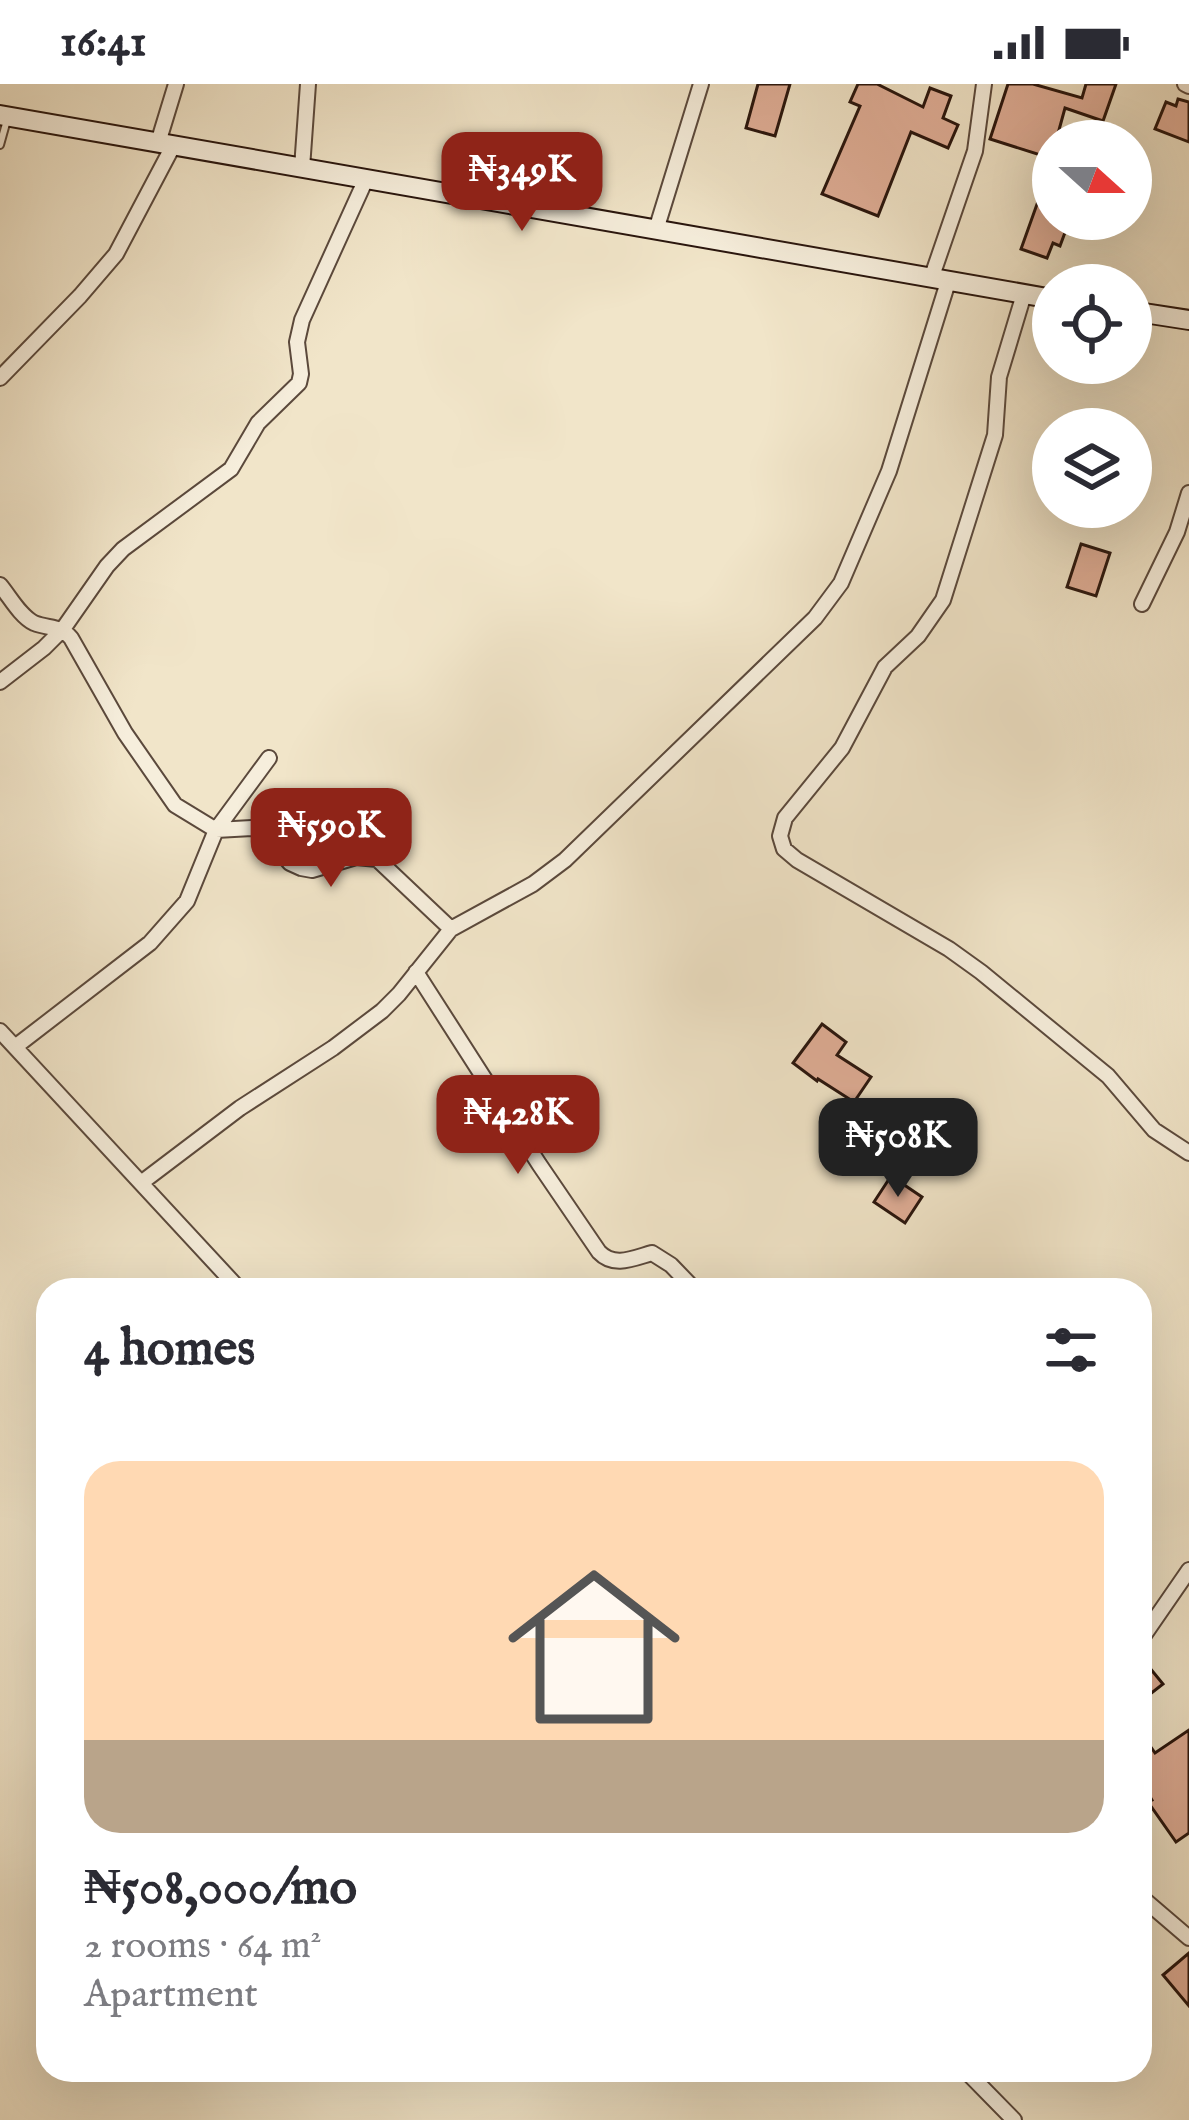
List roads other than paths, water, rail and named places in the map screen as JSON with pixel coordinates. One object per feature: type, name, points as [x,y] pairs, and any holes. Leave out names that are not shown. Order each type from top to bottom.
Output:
[{"type":"main road","points":[[4,116],[1032,295]]},
{"type":"main road","points":[[1152,314],[1189,320]]},
{"type":"street","points":[[0,379],[116,254],[165,144],[176,84]]},
{"type":"street","points":[[302,168],[308,84]]},
{"type":"street","points":[[656,230],[701,84]]},
{"type":"street","points":[[141,1183],[382,1011],[451,929],[533,884],[565,860],[828,600],[841,583],[889,471],[975,151],[983,84]]},
{"type":"street","points":[[0,682],[63,629],[123,549],[231,469],[258,423],[295,390],[301,374],[297,342],[302,320],[366,179]]},
{"type":"street","points":[[1024,294],[998,377],[994,435],[944,600],[918,636],[885,667],[842,748],[784,818],[780,836],[784,849],[797,860],[981,972],[1108,1076],[1154,1130],[1189,1153]]},
{"type":"street","points":[[1142,604],[1177,532],[1189,493]]},
{"type":"street","points":[[0,585],[34,622],[63,629],[169,800],[216,830],[262,832],[290,863],[312,870],[356,857],[377,859],[451,929]]},
{"type":"street","points":[[15,1047],[150,943],[187,901],[216,830],[269,758]]},
{"type":"street","points":[[416,973],[606,1260],[652,1253],[683,1278]]},
{"type":"street","points":[[0,1031],[229,1278]]},
{"type":"street","points":[[1152,1624],[1189,1570]]},
{"type":"street","points":[[1152,1906],[1189,1938]]},
{"type":"street","points":[[974,2082],[999,2115],[1014,2120]]},
{"type":"lane","points":[[0,145],[4,116]]}]
